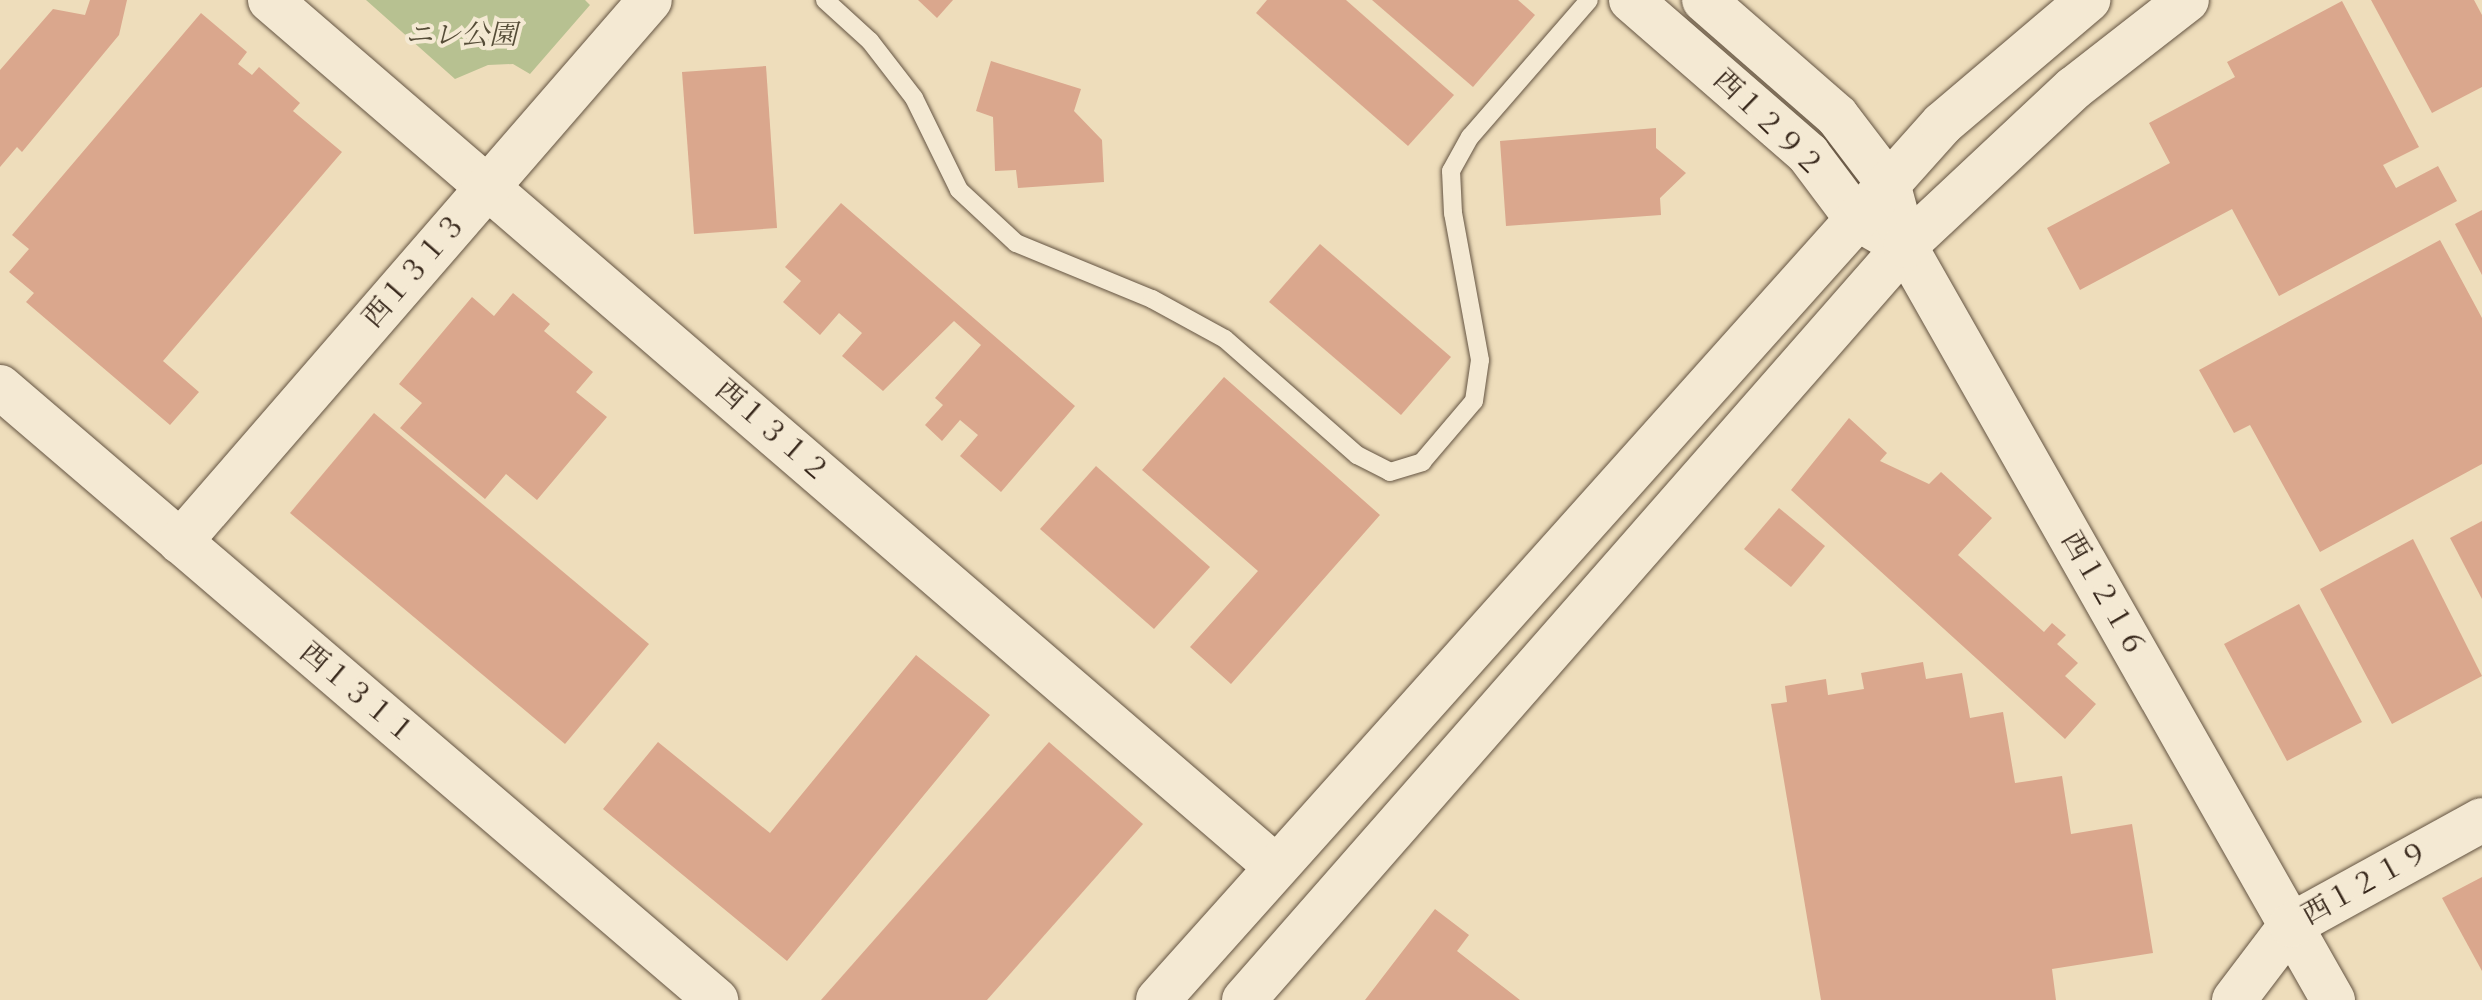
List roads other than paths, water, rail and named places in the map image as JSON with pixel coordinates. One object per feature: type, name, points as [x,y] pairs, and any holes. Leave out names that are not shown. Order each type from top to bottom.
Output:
[{"type":"street","name":"西１３１２","points":[[270,0],[1274,865]]},
{"type":"street","name":"西１３１３","points":[[180,542],[650,0]]},
{"type":"street","name":"西１２９２","points":[[1631,0],[1808,154],[1856,218],[1905,246]]},
{"type":"street","name":"西１２９２","points":[[1704,0],[1837,116],[1888,183]]},
{"type":"street","points":[[1158,1000],[1274,865],[1942,124],[2088,0]]},
{"type":"street","points":[[1244,1000],[1905,246],[2064,97],[2187,0]]},
{"type":"street","name":"西１２１６","points":[[1888,183],[1905,246],[2333,1000]]},
{"type":"street","name":"西１３１１","points":[[0,387],[716,1000]]},
{"type":"street","name":"西１２１９","points":[[2234,1000],[2291,925],[2482,820]]},
{"type":"lane","points":[[825,0],[870,41],[914,98],[959,190],[1016,243],[1152,299],[1225,339],[1357,455],[1390,472],[1422,462],[1474,401],[1480,360],[1453,213],[1451,171],[1470,137],[1589,0]]},
{"type":"park label","name":"ニレ公園","points":[[461,36]]}]
